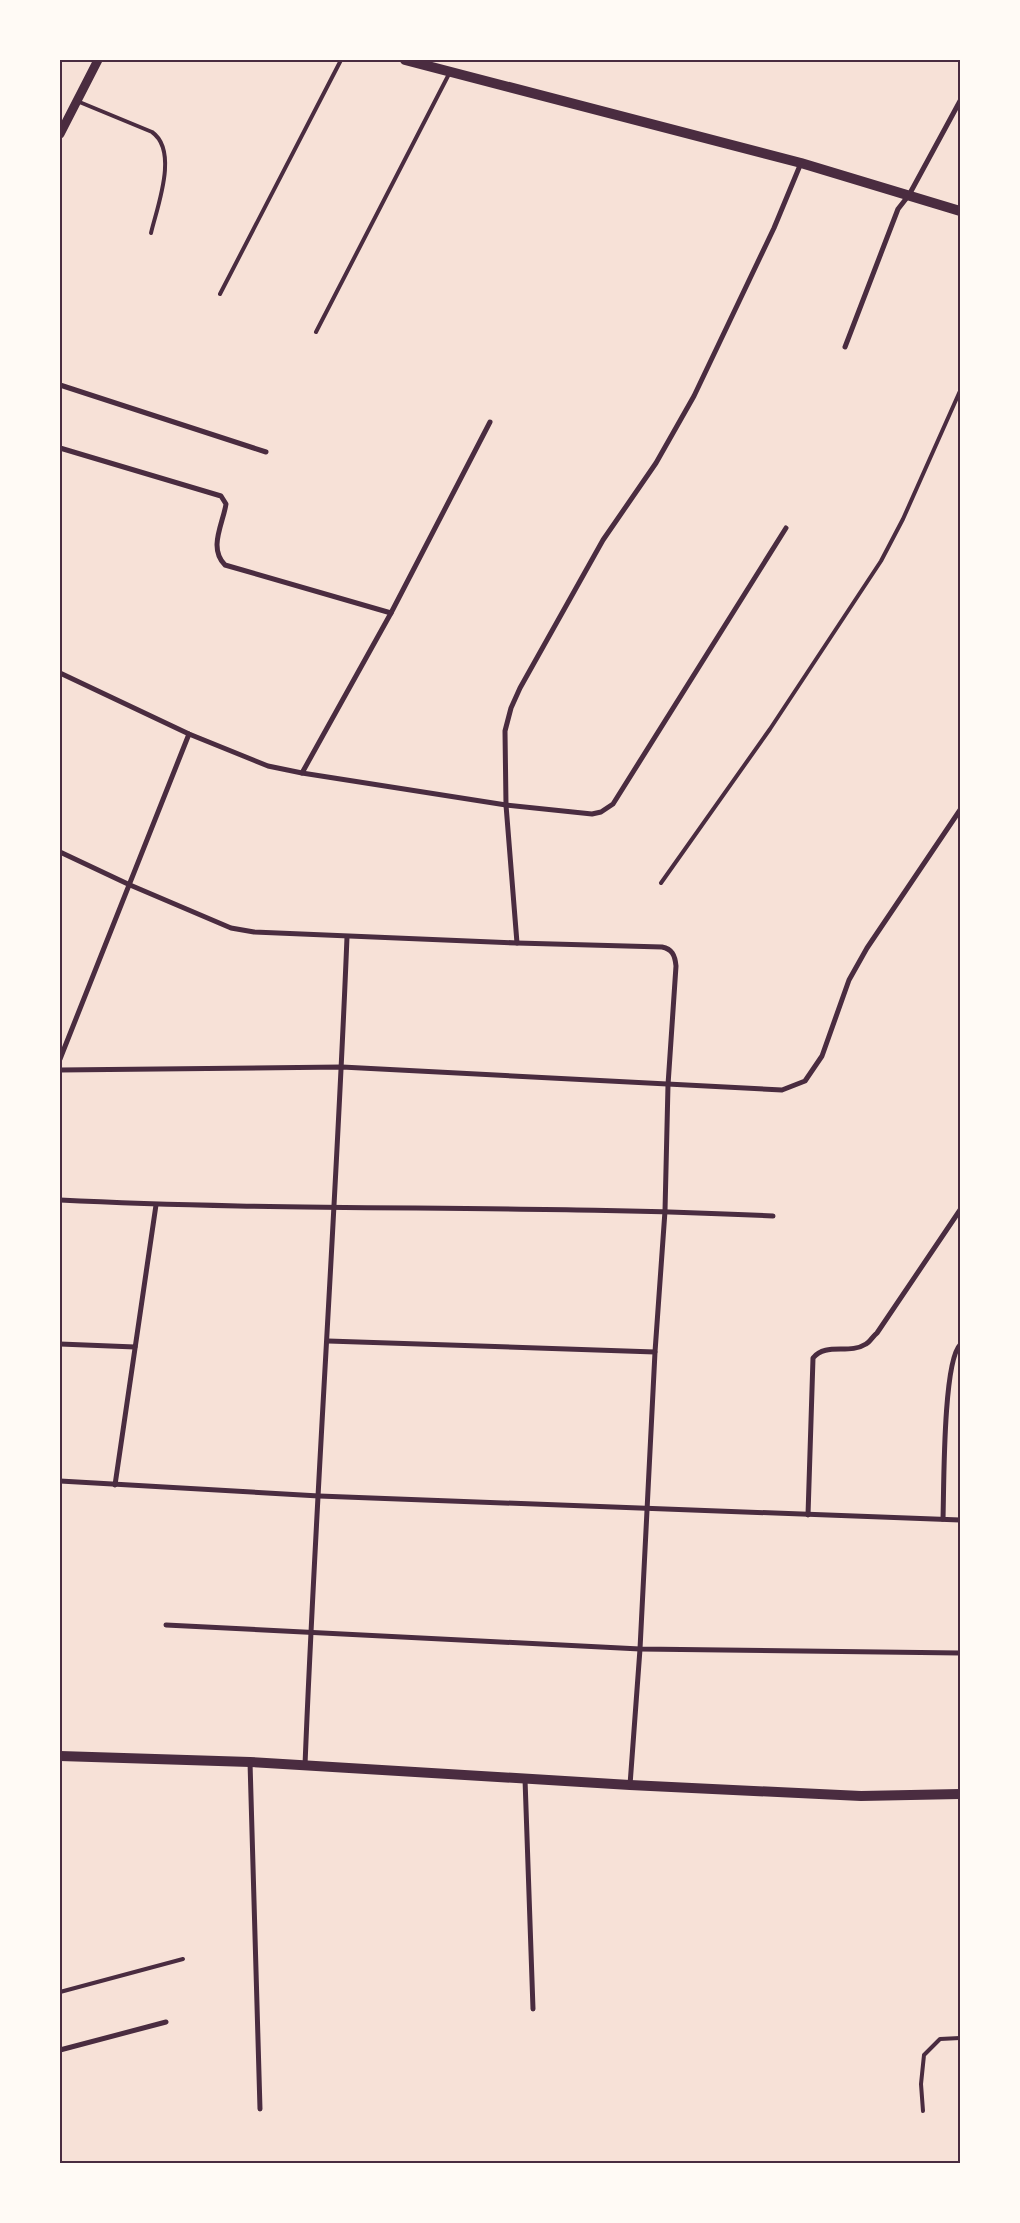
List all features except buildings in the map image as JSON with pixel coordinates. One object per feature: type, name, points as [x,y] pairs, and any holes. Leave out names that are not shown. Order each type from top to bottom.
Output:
[{"type":"main road","points":[[405,60],[801,163],[960,211]]},
{"type":"main road","points":[[60,1756],[250,1762],[630,1785],[861,1796],[960,1794]]},
{"type":"street","points":[[60,134],[98,60]]},
{"type":"street","points":[[844,347],[898,209],[909,195],[960,101]]},
{"type":"street","points":[[517,943],[506,805],[505,731],[511,708],[520,688],[603,540],[656,463],[694,396],[750,280],[801,163]]},
{"type":"street","points":[[60,385],[266,452]]},
{"type":"street","points":[[302,773],[391,614],[490,422]]},
{"type":"street","points":[[60,448],[222,496],[226,504],[216,546],[221,561],[226,565],[391,614]]},
{"type":"street","points":[[60,673],[189,734],[268,766],[506,805],[592,814],[601,812],[613,804],[786,528]]},
{"type":"street","points":[[60,1059],[189,734]]},
{"type":"street","points":[[60,1070],[342,1067],[782,1090],[805,1082],[822,1056],[849,980],[867,948],[960,810]]},
{"type":"street","points":[[60,852],[130,885],[231,928],[254,932],[347,937],[662,947],[668,948],[673,952],[676,966],[668,1085],[665,1211],[654,1352],[640,1649],[630,1785]]},
{"type":"street","points":[[305,1766],[310,1632],[328,1341],[347,937]]},
{"type":"street","points":[[60,1200],[156,1205],[665,1211],[773,1216]]},
{"type":"street","points":[[115,1485],[156,1205]]},
{"type":"street","points":[[808,1515],[813,1358],[817,1353],[826,1349],[847,1349],[866,1344],[877,1333],[960,1210]]},
{"type":"street","points":[[328,1341],[654,1352]]},
{"type":"street","points":[[60,1344],[135,1347]]},
{"type":"street","points":[[943,1519],[949,1388],[952,1362],[960,1345]]},
{"type":"street","points":[[60,1481],[319,1496],[960,1520]]},
{"type":"street","points":[[166,1625],[640,1649],[960,1653]]},
{"type":"street","points":[[250,1762],[260,2109]]},
{"type":"street","points":[[525,1779],[533,2009]]},
{"type":"street","points":[[60,2050],[166,2022]]},
{"type":"lane","points":[[220,294],[341,60]]},
{"type":"lane","points":[[316,332],[450,72]]},
{"type":"lane","points":[[77,100],[152,132],[159,137],[164,152],[166,170],[151,233]]},
{"type":"lane","points":[[661,883],[770,729],[881,561],[903,519],[960,391]]},
{"type":"lane","points":[[60,1992],[183,1959]]},
{"type":"lane","points":[[923,2111],[921,2084],[924,2055],[940,2039],[960,2038]]}]
